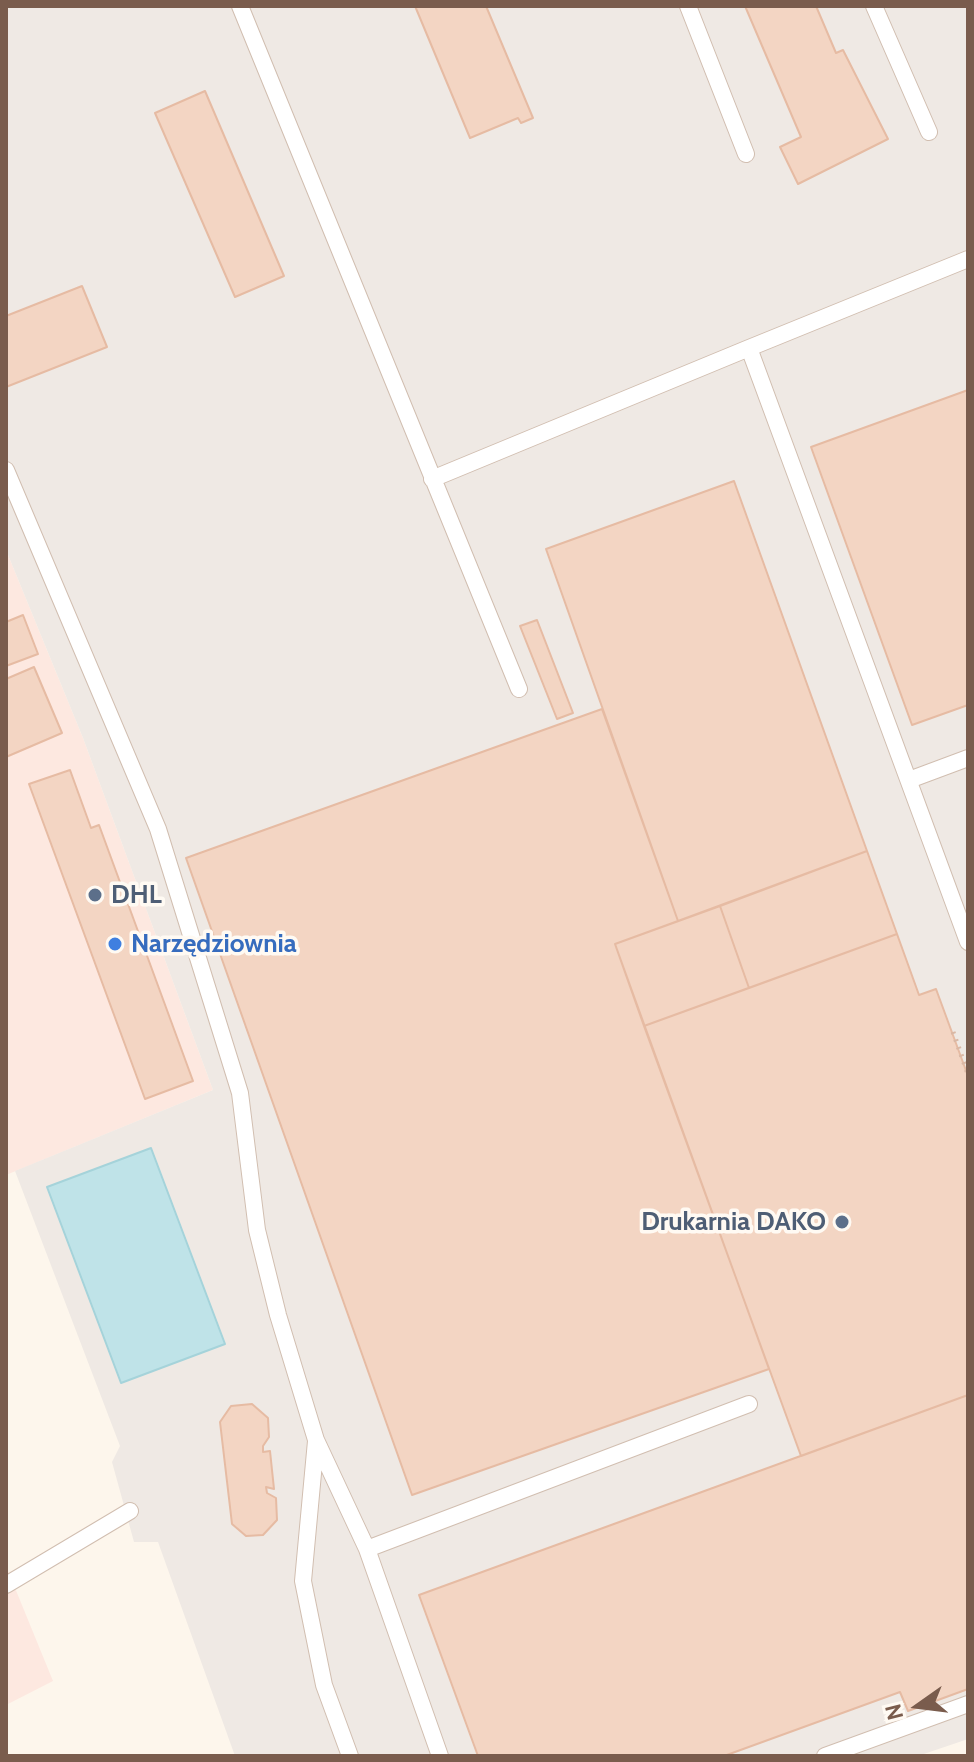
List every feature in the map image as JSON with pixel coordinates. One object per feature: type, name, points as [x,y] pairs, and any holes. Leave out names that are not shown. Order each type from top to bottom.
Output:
[{"type":"lane","points":[[240,6],[519,689]]},
{"type":"lane","points":[[688,6],[746,154]]},
{"type":"lane","points":[[874,6],[929,132]]},
{"type":"lane","points":[[432,479],[968,259]]},
{"type":"lane","points":[[749,348],[968,942]]},
{"type":"lane","points":[[6,470],[158,829],[240,1093],[257,1230],[278,1315],[316,1440],[367,1549],[440,1756]]},
{"type":"lane","points":[[909,780],[968,758]]},
{"type":"lane","points":[[367,1549],[749,1404]]},
{"type":"lane","points":[[316,1440],[303,1581],[324,1685],[350,1756]]},
{"type":"lane","points":[[6,1585],[130,1511]]},
{"type":"lane","points":[[825,1756],[968,1704]]},
{"type":"path","points":[[953,1032],[968,1074]]},
{"type":"shaded area","points":[[6,6],[968,6],[968,1739],[918,1756],[235,1756],[158,1542],[134,1542],[112,1462],[120,1446],[15,1171],[213,1090],[83,738],[6,550]]},
{"type":"shaded area","points":[[6,550],[83,738],[213,1090],[6,1175]]},
{"type":"shaded area","points":[[6,1566],[53,1681],[6,1705]]},
{"type":"water","points":[[151,1148],[225,1344],[121,1383],[47,1187]]},
{"type":"building","points":[[415,6],[486,6],[533,118],[521,123],[518,118],[470,138]]},
{"type":"building","points":[[745,6],[816,6],[836,53],[843,50],[888,139],[798,184],[780,147],[801,137]]},
{"type":"building","points":[[205,91],[284,276],[235,297],[155,113]]},
{"type":"building","points":[[82,286],[107,347],[6,387],[6,316]]},
{"type":"building","points":[[968,390],[968,705],[912,725],[811,447]]},
{"type":"building","points":[[734,481],[867,851],[678,921],[546,549]]},
{"type":"building","points":[[23,615],[38,654],[6,666],[6,622]]},
{"type":"building","points":[[537,620],[573,713],[557,719],[520,626]]},
{"type":"building","points":[[34,667],[62,733],[6,757],[6,679]]},
{"type":"building","points":[[602,709],[678,921],[615,944],[769,1369],[412,1495],[186,858]]},
{"type":"building","points":[[70,770],[91,828],[99,825],[193,1081],[145,1099],[29,784]]},
{"type":"building","points":[[867,851],[897,934],[749,988],[720,906]]},
{"type":"building","points":[[720,906],[749,988],[644,1026],[615,944]]},
{"type":"building","name":"Drukarnia DAKO","points":[[897,934],[919,995],[936,989],[968,1076],[968,1395],[801,1456],[644,1026]]},
{"type":"building","points":[[968,1395],[968,1689],[908,1711],[900,1692],[724,1756],[478,1756],[419,1595]]},
{"type":"building","points":[[252,1404],[268,1418],[269,1437],[263,1452],[270,1451],[274,1489],[266,1487],[267,1493],[276,1498],[277,1520],[263,1535],[246,1536],[232,1524],[220,1422],[231,1406]]},
{"type":"place","name":"DHL","points":[[95,895]]},
{"type":"place","name":"Narzędziownia","points":[[115,944]]},
{"type":"place","name":"Drukarnia DAKO","points":[[842,1222]]}]
